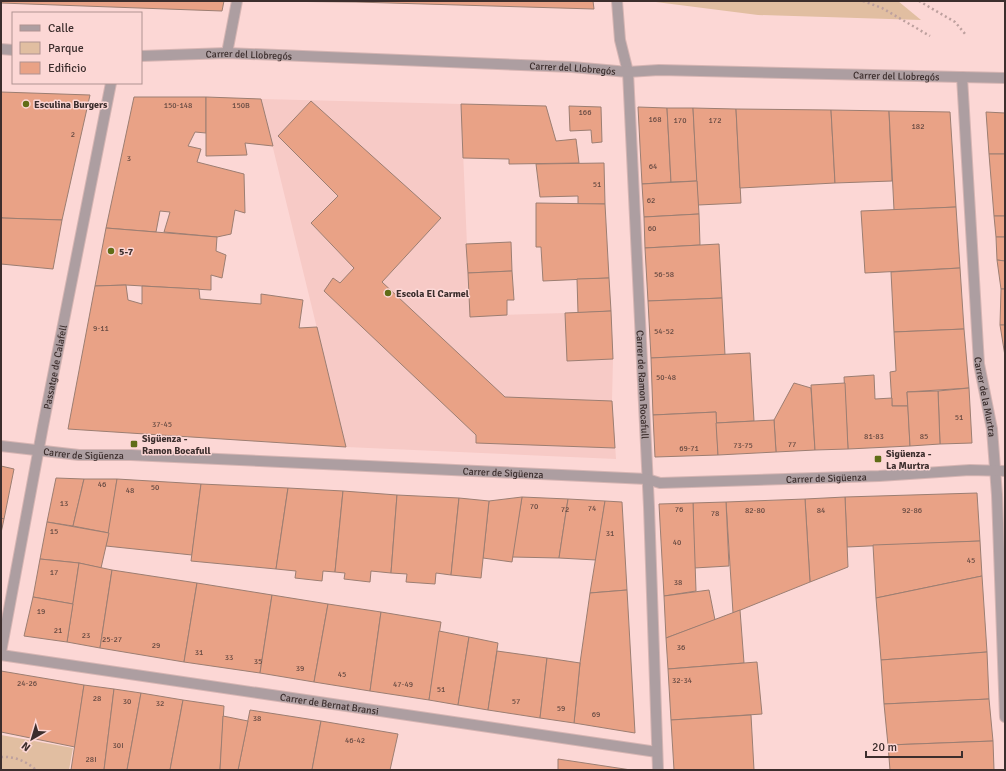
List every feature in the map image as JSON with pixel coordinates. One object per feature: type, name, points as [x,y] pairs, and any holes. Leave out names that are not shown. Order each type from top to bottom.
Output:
[{"type":"street","points":[[227,53],[237,1]]},
{"type":"street","name":"Carrer de Ramon Rocafull","points":[[617,1],[620,40],[628,72],[647,479],[658,770]]},
{"type":"street","points":[[1,49],[12,50]]},
{"type":"street","name":"Carrer del Llobregós","points":[[142,56],[227,53],[572,67],[628,72],[659,70],[1005,78]]},
{"type":"street","name":"Carrer de la Murtra","points":[[962,77],[979,364],[992,429],[997,495],[1005,717]]},
{"type":"street","name":"Passatge de Calafell","points":[[1,653],[111,84]]},
{"type":"street","name":"Carrer de Sigüenza","points":[[1,446],[78,455],[131,455],[647,479],[660,483],[879,476],[970,470],[1005,471]]},
{"type":"street","name":"Carrer de Bernat Bransi","points":[[1,653],[657,752]]},
{"type":"path","points":[[863,1],[882,8],[930,36]]},
{"type":"path","points":[[919,1],[955,22],[966,35]]},
{"type":"path","points":[[1,757],[13,757],[36,770]]},
{"type":"shaded area","name":"Escola El Carmel","points":[[261,99],[461,104],[470,316],[565,313],[568,361],[613,359],[612,401],[616,459],[346,447]]},
{"type":"green space","points":[[648,1],[898,1],[921,20],[758,15]]},
{"type":"green space","points":[[1,735],[73,748],[69,770],[1,770]]},
{"type":"building","points":[[1,1],[224,1],[222,11],[1,3]]},
{"type":"building","points":[[258,1],[357,1],[356,2]]},
{"type":"building","points":[[593,1],[594,9],[356,2]]},
{"type":"building","points":[[1,92],[90,95],[62,220],[2,218],[1,216]]},
{"type":"building","points":[[134,97],[206,97],[206,133],[195,132],[188,146],[201,149],[197,162],[244,174],[245,213],[235,210],[231,234],[217,237],[164,232],[170,212],[160,211],[156,232],[106,228]]},
{"type":"building","points":[[206,97],[261,99],[273,146],[245,143],[247,155],[206,156]]},
{"type":"building","points":[[311,101],[441,218],[382,282],[505,397],[612,401],[615,448],[476,443],[476,435],[324,291],[333,278],[340,283],[354,268],[311,223],[338,196],[278,136]]},
{"type":"building","points":[[461,104],[546,106],[556,141],[576,139],[579,163],[509,164],[509,159],[463,158]]},
{"type":"building","points":[[569,106],[601,107],[602,142],[592,143],[591,130],[570,131]]},
{"type":"building","points":[[638,107],[667,108],[671,182],[642,184]]},
{"type":"building","points":[[667,108],[693,108],[697,181],[671,182]]},
{"type":"building","points":[[693,108],[736,109],[741,203],[698,205]]},
{"type":"building","points":[[736,109],[831,110],[835,183],[740,188]]},
{"type":"building","points":[[831,110],[889,111],[892,181],[835,183]]},
{"type":"building","points":[[889,111],[950,112],[956,207],[894,210]]},
{"type":"building","points":[[986,112],[1005,113],[1005,154],[989,154]]},
{"type":"building","points":[[989,154],[1005,154],[1005,216],[994,216]]},
{"type":"building","points":[[604,163],[605,204],[578,204],[578,196],[540,197],[536,164]]},
{"type":"building","points":[[697,181],[699,214],[644,217],[642,184]]},
{"type":"building","points":[[536,203],[605,204],[609,278],[543,281],[541,247],[536,247]]},
{"type":"building","points":[[956,207],[960,268],[865,273],[861,211]]},
{"type":"building","points":[[699,214],[700,245],[645,248],[644,217]]},
{"type":"building","points":[[1,216],[2,218],[62,220],[53,269],[1,264]]},
{"type":"building","points":[[994,216],[1005,216],[1005,237],[996,237]]},
{"type":"building","points":[[106,228],[217,237],[216,251],[226,255],[222,278],[211,275],[211,290],[126,285],[95,286]]},
{"type":"building","points":[[996,237],[1005,237],[1005,261],[997,260]]},
{"type":"building","points":[[511,242],[512,271],[468,273],[466,244]]},
{"type":"building","points":[[719,244],[722,298],[648,301],[645,248]]},
{"type":"building","points":[[997,260],[1005,261],[1005,289],[1001,289]]},
{"type":"building","points":[[960,268],[964,329],[894,332],[891,272]]},
{"type":"building","points":[[512,271],[514,300],[507,300],[507,315],[470,317],[468,273]]},
{"type":"building","points":[[609,278],[611,311],[578,313],[577,279]]},
{"type":"building","points":[[126,285],[128,300],[142,304],[142,286],[199,289],[200,299],[261,304],[261,294],[303,300],[299,328],[317,327],[346,447],[68,429],[95,286]]},
{"type":"building","points":[[1001,289],[1005,289],[1005,325],[1000,325]]},
{"type":"building","points":[[722,298],[725,355],[651,358],[648,301]]},
{"type":"building","points":[[611,311],[613,359],[567,361],[565,313]]},
{"type":"building","points":[[1000,325],[1005,325],[1005,356]]},
{"type":"building","points":[[964,329],[969,388],[907,392],[908,406],[892,406],[890,372],[896,371],[894,332]]},
{"type":"building","points":[[750,353],[754,421],[716,423],[716,412],[653,415],[651,358]]},
{"type":"building","points":[[874,375],[875,399],[892,398],[892,406],[908,406],[910,446],[848,449],[844,377]]},
{"type":"building","points":[[794,383],[811,388],[815,450],[776,452],[774,420]]},
{"type":"building","points":[[845,383],[848,449],[815,450],[811,385]]},
{"type":"building","points":[[969,388],[972,443],[940,444],[938,391]]},
{"type":"building","points":[[938,391],[940,444],[910,446],[907,392]]},
{"type":"building","points":[[716,412],[718,455],[655,457],[653,415]]},
{"type":"building","points":[[774,420],[776,452],[718,455],[716,423]]},
{"type":"building","points":[[1,466],[14,469],[4,519],[1,518]]},
{"type":"building","points":[[56,478],[84,479],[73,526],[47,522]]},
{"type":"building","points":[[84,479],[117,479],[109,533],[73,526]]},
{"type":"building","points":[[117,479],[201,484],[192,555],[106,546]]},
{"type":"building","points":[[201,484],[288,488],[276,569],[191,561]]},
{"type":"building","points":[[288,488],[343,491],[335,572],[323,571],[322,581],[295,578],[296,571],[276,569]]},
{"type":"building","points":[[343,491],[397,495],[391,573],[371,571],[370,582],[344,579],[345,573],[335,572]]},
{"type":"building","points":[[977,493],[980,541],[847,547],[845,497]]},
{"type":"building","points":[[397,495],[459,498],[451,575],[436,573],[435,584],[406,582],[407,574],[391,573]]},
{"type":"building","points":[[522,497],[568,499],[559,558],[512,557]]},
{"type":"building","points":[[522,497],[512,562],[483,558],[489,501]]},
{"type":"building","points":[[845,497],[848,567],[810,582],[805,499]]},
{"type":"building","points":[[459,498],[489,501],[481,578],[451,575]]},
{"type":"building","points":[[568,499],[605,501],[596,560],[559,558]]},
{"type":"building","points":[[805,499],[810,582],[733,613],[726,502]]},
{"type":"building","points":[[605,501],[622,502],[627,590],[590,593]]},
{"type":"building","points":[[726,502],[729,566],[694,568],[693,503]]},
{"type":"building","points":[[693,503],[696,591],[664,596],[659,504]]},
{"type":"building","points":[[1,518],[4,519],[1,533]]},
{"type":"building","points":[[47,522],[109,533],[101,568],[79,563],[40,559]]},
{"type":"building","points":[[980,541],[982,576],[876,598],[873,545]]},
{"type":"building","points":[[40,559],[79,563],[73,604],[33,597]]},
{"type":"building","points":[[79,563],[112,570],[100,648],[67,642]]},
{"type":"building","points":[[112,570],[197,583],[184,662],[100,648]]},
{"type":"building","points":[[982,576],[987,652],[881,660],[876,598]]},
{"type":"building","points":[[197,583],[272,595],[260,673],[184,662]]},
{"type":"building","points":[[627,590],[635,733],[574,723],[580,663],[590,593]]},
{"type":"building","points":[[709,590],[715,620],[666,638],[664,596]]},
{"type":"building","points":[[272,595],[328,604],[314,682],[260,673]]},
{"type":"building","points":[[33,597],[73,604],[67,642],[24,636]]},
{"type":"building","points":[[328,604],[381,612],[370,691],[314,682]]},
{"type":"building","points":[[740,610],[744,663],[668,669],[666,638]]},
{"type":"building","points":[[381,612],[441,622],[429,700],[370,691]]},
{"type":"building","points":[[439,631],[469,637],[458,705],[429,700]]},
{"type":"building","points":[[469,637],[498,643],[488,710],[458,705]]},
{"type":"building","points":[[497,651],[547,658],[540,718],[488,710]]},
{"type":"building","points":[[987,652],[989,699],[884,704],[881,660]]},
{"type":"building","points":[[547,658],[580,663],[574,723],[540,718]]},
{"type":"building","points":[[757,662],[762,714],[671,720],[668,669]]},
{"type":"building","points":[[1,671],[84,685],[75,747],[1,732]]},
{"type":"building","points":[[84,685],[114,689],[104,770],[71,770]]},
{"type":"building","points":[[114,689],[141,693],[127,770],[104,770]]},
{"type":"building","points":[[141,693],[183,700],[170,770],[127,770]]},
{"type":"building","points":[[989,699],[993,741],[888,745],[884,704]]},
{"type":"building","points":[[183,700],[224,706],[220,770],[170,770]]},
{"type":"building","points":[[250,710],[321,721],[312,770],[238,770]]},
{"type":"building","points":[[751,715],[754,770],[674,770],[671,720]]},
{"type":"building","points":[[223,716],[248,721],[238,770],[220,770]]},
{"type":"building","points":[[321,721],[398,734],[390,770],[312,770]]},
{"type":"building","points":[[993,741],[994,770],[890,770],[888,745]]},
{"type":"building","points":[[558,759],[631,770],[558,770]]},
{"type":"place","name":"Esculina Burgers","points":[[26,104]]},
{"type":"place","name":"5-7","points":[[111,251]]},
{"type":"place","name":"Escola El Carmel","points":[[388,293]]},
{"type":"place","name":"Sigüenza - Ramon Bocafull","points":[[134,444]]},
{"type":"place","name":"Sigüenza - La Murtra","points":[[878,459]]}]
